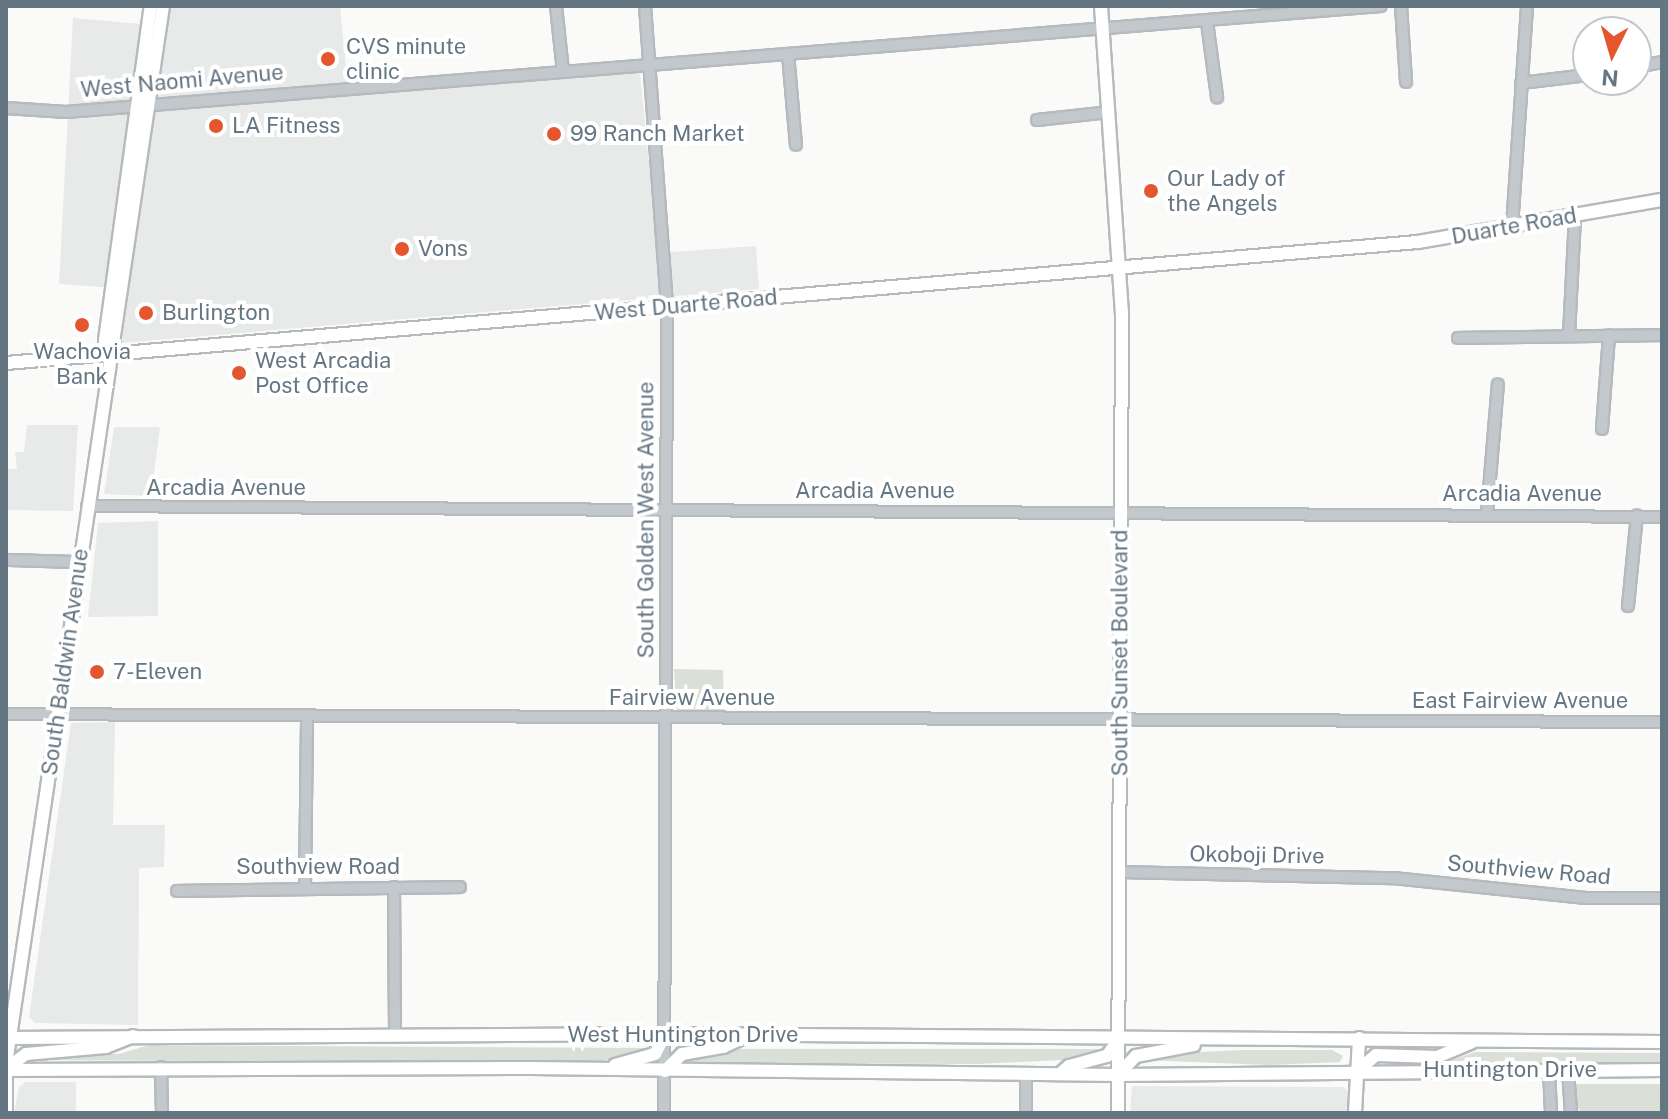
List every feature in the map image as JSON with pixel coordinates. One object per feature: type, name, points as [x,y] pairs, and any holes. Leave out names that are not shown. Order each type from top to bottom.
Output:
[{"type":"main road","name":"South Baldwin Avenue","points":[[6,1113],[7,1039],[21,970],[108,355],[115,341],[143,103],[151,6]]},
{"type":"main road","name":"South Baldwin Avenue","points":[[143,103],[163,6]]},
{"type":"main road","name":"South Sunset Boulevard","points":[[1101,6],[1121,267],[1118,1113]]},
{"type":"main road","name":"Duarte Road","points":[[1366,246],[1512,227],[1662,200]]},
{"type":"main road","name":"West Duarte Road","points":[[6,363],[1366,246]]},
{"type":"main road","name":"West Huntington Drive","points":[[7,1039],[139,1033],[665,1034],[1118,1040],[1359,1038]]},
{"type":"main road","points":[[6,1069],[26,1054],[106,1047],[139,1033]]},
{"type":"main road","points":[[603,1069],[655,1054],[665,1034]]},
{"type":"main road","points":[[665,1071],[682,1054],[723,1047],[747,1035]]},
{"type":"main road","points":[[1355,1113],[1359,1038]]},
{"type":"main road","name":"Huntington Drive","points":[[1359,1038],[1662,1042]]},
{"type":"main road","points":[[1118,1075],[1136,1056],[1212,1039]]},
{"type":"main road","points":[[1060,1074],[1069,1066],[1107,1056],[1118,1040]]},
{"type":"main road","points":[[1357,1071],[1376,1055],[1437,1057],[1475,1040]]},
{"type":"main road","name":"West Huntington Drive","points":[[6,1069],[603,1069],[1118,1075],[1357,1071]]},
{"type":"main road","name":"Huntington Drive","points":[[1357,1071],[1662,1070]]},
{"type":"street","points":[[556,6],[563,71]]},
{"type":"street","name":"South Golden West Avenue","points":[[645,6],[667,307],[664,1113]]},
{"type":"street","name":"West Naomi Avenue","points":[[6,108],[66,112],[143,103],[1381,6]]},
{"type":"street","points":[[1401,6],[1406,82]]},
{"type":"street","points":[[1512,227],[1527,6]]},
{"type":"street","points":[[1207,22],[1217,97]]},
{"type":"street","points":[[788,54],[796,145]]},
{"type":"street","points":[[1521,83],[1572,77]]},
{"type":"street","points":[[1037,120],[1109,112]]},
{"type":"street","points":[[1569,335],[1575,216]]},
{"type":"street","points":[[1602,429],[1609,335]]},
{"type":"street","points":[[1458,338],[1662,335]]},
{"type":"street","points":[[1487,514],[1498,384]]},
{"type":"street","name":"Arcadia Avenue","points":[[87,506],[1662,517]]},
{"type":"street","points":[[1628,606],[1637,515]]},
{"type":"street","points":[[6,560],[79,562]]},
{"type":"street","name":"Fairview Avenue","points":[[6,714],[1378,721]]},
{"type":"street","points":[[305,886],[307,716]]},
{"type":"street","name":"East Fairview Avenue","points":[[1378,721],[1662,722]]},
{"type":"street","name":"Okoboji Drive","points":[[1120,872],[1393,878]]},
{"type":"street","name":"Southview Road","points":[[1393,878],[1586,898],[1662,898]]},
{"type":"street","name":"Southview Road","points":[[177,891],[305,886],[460,887]]},
{"type":"street","points":[[394,887],[395,1035]]},
{"type":"street","points":[[161,1067],[162,1113]]},
{"type":"street","points":[[1549,1070],[1551,1113]]},
{"type":"street","points":[[1568,1070],[1571,1113]]},
{"type":"street","points":[[1026,1074],[1026,1113]]},
{"type":"shaded area","points":[[167,6],[340,6],[349,95],[640,73],[658,253],[756,246],[759,289],[122,343],[129,289],[59,284],[73,18],[164,26]]},
{"type":"shaded area","points":[[27,425],[78,425],[73,511],[6,510],[6,469],[17,469],[15,452],[24,452]]},
{"type":"shaded area","points":[[114,427],[160,427],[151,496],[104,494]]},
{"type":"shaded area","points":[[158,521],[158,616],[88,617],[98,523]]},
{"type":"shaded area","points":[[674,669],[723,670],[724,712],[677,711]]},
{"type":"shaded area","points":[[115,722],[113,825],[165,825],[164,867],[139,868],[138,1025],[35,1023],[29,1017],[71,723]]},
{"type":"shaded area","points":[[149,1045],[653,1049],[594,1063],[31,1060],[50,1054],[119,1054]]},
{"type":"shaded area","points":[[739,1049],[1097,1049],[1102,1052],[1081,1059],[978,1064],[681,1063]]},
{"type":"shaded area","points":[[1332,1050],[1343,1056],[1340,1062],[1269,1065],[1142,1060],[1158,1054]]},
{"type":"shaded area","points":[[1475,1052],[1662,1053],[1662,1064],[1444,1063]]},
{"type":"shaded area","points":[[25,1082],[76,1082],[76,1113],[14,1113],[19,1087]]},
{"type":"shaded area","points":[[1575,1084],[1662,1084],[1662,1113],[1581,1113],[1574,1101]]},
{"type":"shaded area","points":[[1132,1086],[1343,1087],[1349,1092],[1349,1113],[1130,1113]]},
{"type":"place","name":"CVS minute clinic","points":[[328,59]]},
{"type":"place","name":"LA Fitness","points":[[216,126]]},
{"type":"place","name":"99 Ranch Market","points":[[554,134]]},
{"type":"place","name":"Our Lady of the Angels","points":[[1151,191]]},
{"type":"place","name":"Vons","points":[[402,249]]},
{"type":"place","name":"Burlington","points":[[146,313]]},
{"type":"place","name":"Wachovia Bank","points":[[82,325]]},
{"type":"place","name":"West Arcadia Post Office","points":[[239,373]]},
{"type":"place","name":"7-Eleven","points":[[97,672]]}]
